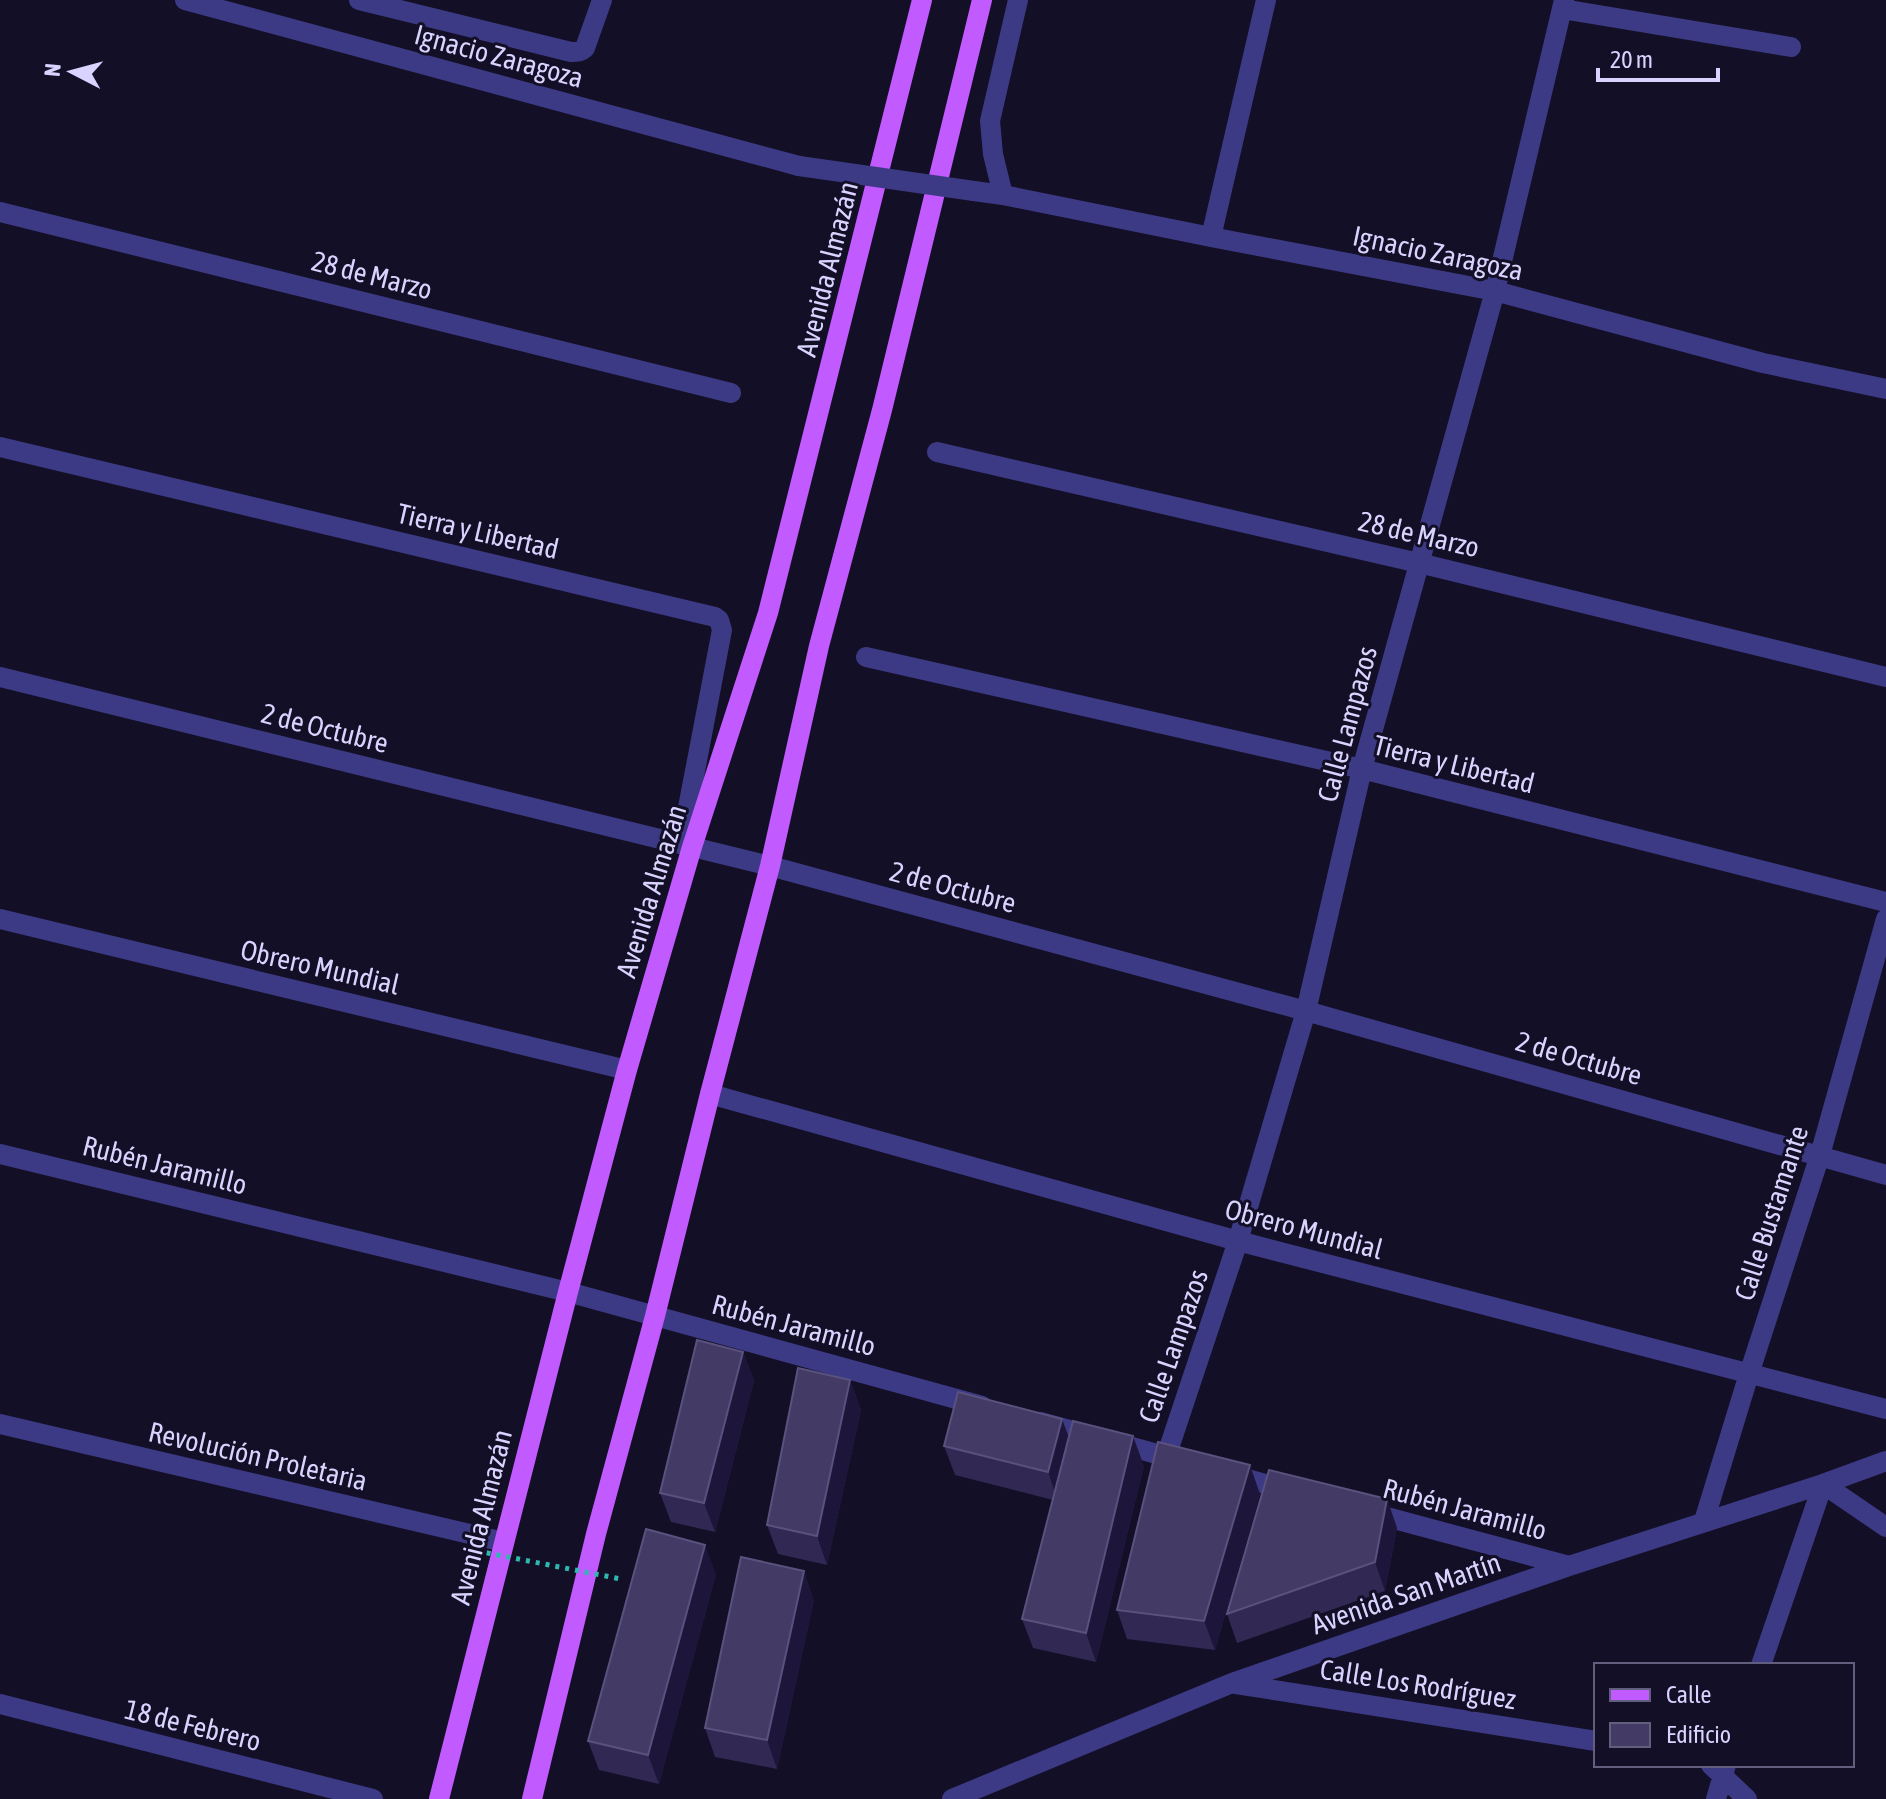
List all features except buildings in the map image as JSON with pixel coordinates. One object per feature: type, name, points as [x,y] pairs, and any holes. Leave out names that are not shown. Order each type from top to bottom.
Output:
[{"type":"main road","name":"Avenida Almazán","points":[[439,1799],[686,845],[768,613],[922,0]]},
{"type":"main road","points":[[532,1799],[596,1534],[770,866],[819,646],[882,410],[982,0]]},
{"type":"street","name":"Ignacio Zaragoza","points":[[185,0],[799,166],[1003,195],[1495,291],[1763,363],[1886,389]]},
{"type":"street","points":[[359,0],[571,52],[585,48],[602,0]]},
{"type":"street","points":[[1003,195],[993,154],[990,121],[1018,0]]},
{"type":"street","points":[[1211,237],[1266,0]]},
{"type":"street","points":[[1563,4],[1791,47]]},
{"type":"street","name":"Calle Lampazos","points":[[1166,1457],[1238,1241],[1306,1011],[1362,769],[1495,291],[1563,4]]},
{"type":"street","name":"28 de Marzo","points":[[0,212],[731,393]]},
{"type":"street","name":"Tierra y Libertad","points":[[0,447],[715,617],[722,630],[686,845]]},
{"type":"street","name":"28 de Marzo","points":[[937,452],[1419,563],[1886,677]]},
{"type":"street","name":"Tierra y Libertad","points":[[866,657],[1362,769],[1886,902]]},
{"type":"street","name":"2 de Octubre","points":[[0,677],[770,866],[1306,1011],[1886,1175]]},
{"type":"street","name":"Obrero Mundial","points":[[0,919],[627,1070]]},
{"type":"street","name":"Calle Bustamante","points":[[1704,1521],[1820,1155],[1886,919]]},
{"type":"street","name":"Obrero Mundial","points":[[710,1094],[1238,1241],[1886,1409]]},
{"type":"street","name":"Rubén Jaramillo","points":[[0,1154],[568,1292],[1315,1497]]},
{"type":"street","name":"Revolución Proletaria","points":[[0,1424],[504,1542]]},
{"type":"street","name":"Avenida San Martín","points":[[952,1799],[984,1793],[1232,1683],[1569,1566],[1886,1461]]},
{"type":"street","points":[[1762,1663],[1823,1484],[1886,1527]]},
{"type":"street","name":"Rubén Jaramillo","points":[[1345,1505],[1569,1566]]},
{"type":"street","name":"Calle Los Rodríguez","points":[[1232,1683],[1594,1741]]},
{"type":"street","name":"18 de Febrero","points":[[0,1704],[373,1799]]},
{"type":"street","points":[[1716,1799],[1720,1768]]},
{"type":"street","points":[[1720,1768],[1747,1799]]},
{"type":"path","points":[[467,1549],[621,1579]]}]
